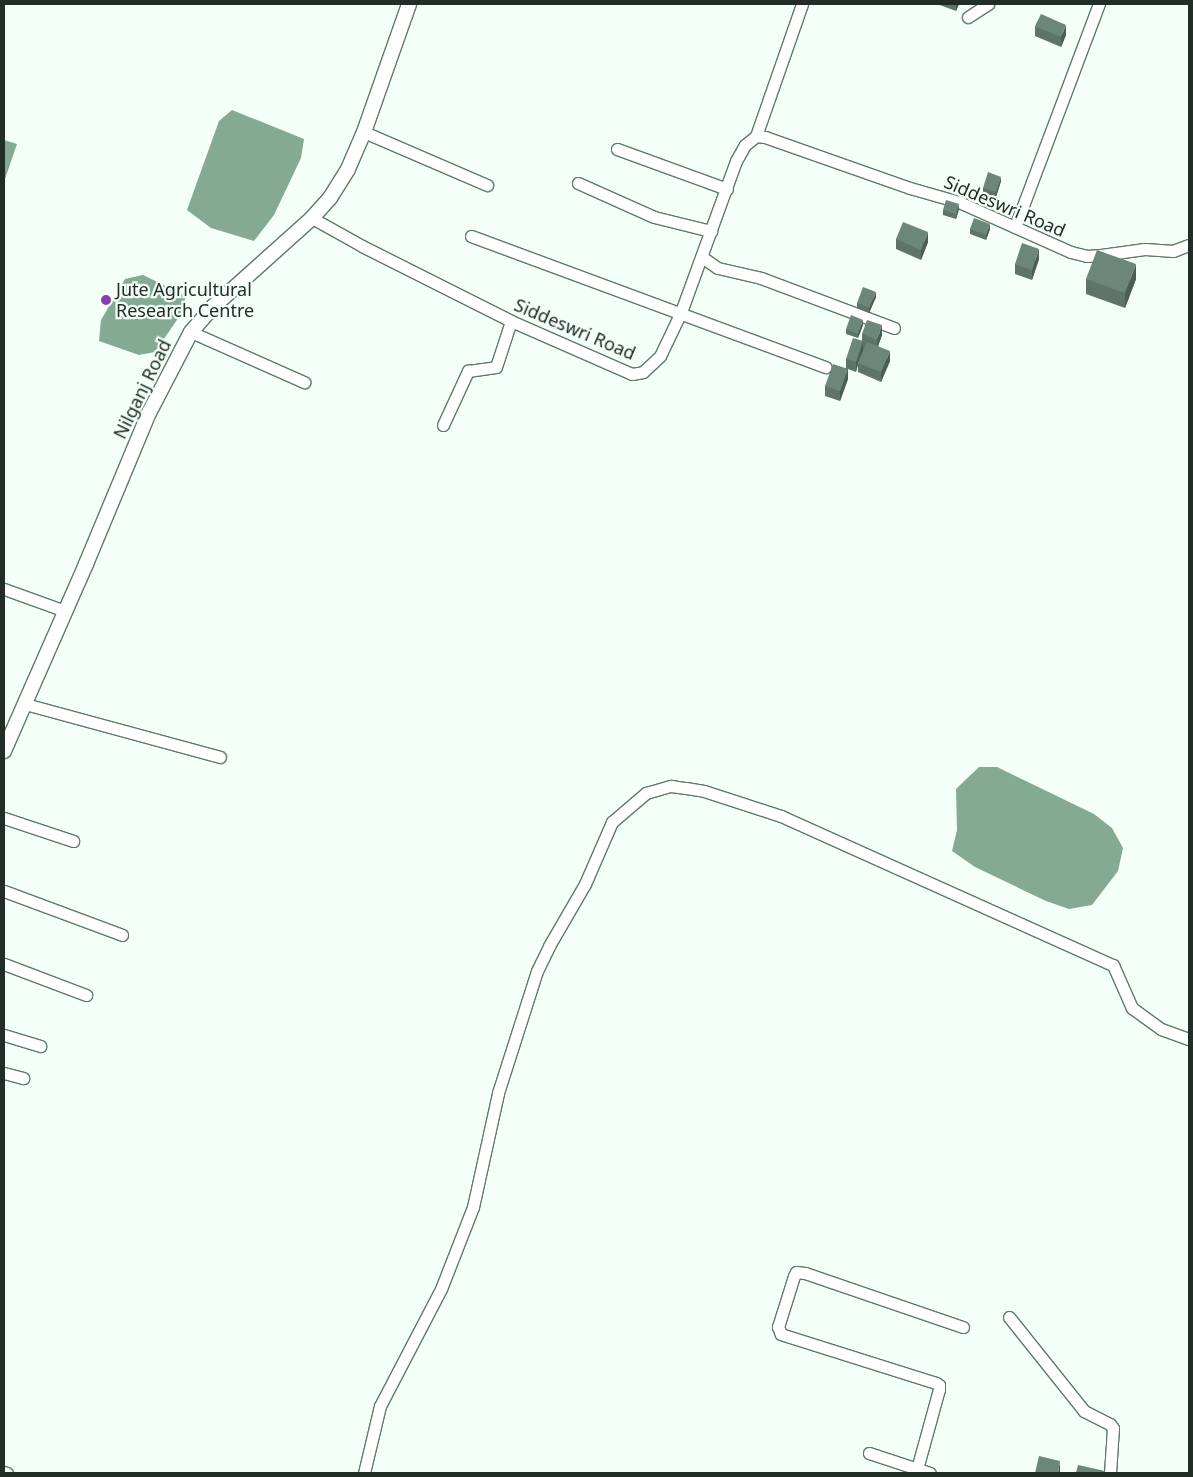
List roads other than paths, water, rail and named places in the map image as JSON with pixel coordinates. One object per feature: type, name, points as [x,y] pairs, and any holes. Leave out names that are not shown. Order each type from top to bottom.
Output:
[{"type":"street","name":"Nilganj Road","points":[[4,750],[149,412],[191,332],[214,306],[312,218],[330,198],[364,132],[409,4]]},
{"type":"street","name":"Siddeswri Road","points":[[312,218],[362,246],[511,321],[632,374],[643,372],[653,365],[660,356],[681,312],[736,161],[745,145],[756,136],[802,4]]},
{"type":"street","points":[[968,17],[988,4]]},
{"type":"street","points":[[1015,228],[1099,4]]},
{"type":"street","points":[[364,132],[487,185]]},
{"type":"street","name":"Siddeswri Road","points":[[756,136],[765,137],[910,188],[959,202],[1071,252],[1087,256],[1145,249],[1173,250],[1189,245]]},
{"type":"street","points":[[617,149],[727,189]]},
{"type":"street","points":[[578,183],[654,217],[711,232]]},
{"type":"street","points":[[471,236],[826,366]]},
{"type":"street","points":[[702,256],[718,268],[761,278],[894,328]]},
{"type":"street","points":[[443,425],[468,371],[496,366],[511,321]]},
{"type":"street","points":[[191,332],[304,382]]},
{"type":"street","points":[[4,589],[65,611]]},
{"type":"street","points":[[25,704],[220,757]]},
{"type":"street","points":[[364,1473],[380,1406],[441,1289],[473,1207],[504,1072],[537,971],[549,946],[585,884],[612,822],[646,792],[672,786],[704,791],[781,816],[1113,965],[1132,1008],[1161,1029],[1189,1039]]},
{"type":"street","points":[[4,818],[74,841]]},
{"type":"street","points":[[4,891],[122,935]]},
{"type":"street","points":[[4,964],[86,995]]},
{"type":"street","points":[[4,1035],[40,1046]]},
{"type":"street","points":[[4,1073],[22,1078]]},
{"type":"street","points":[[917,1468],[940,1389],[939,1385],[936,1382],[781,1334],[778,1327],[794,1276],[796,1272],[805,1273],[963,1327]]},
{"type":"street","points":[[1010,1317],[1084,1411],[1110,1424],[1113,1428],[1110,1473]]},
{"type":"street","points":[[869,1453],[930,1473]]},
{"type":"place","name":"Jute Agricultural Research Centre","points":[[106,300]]}]
